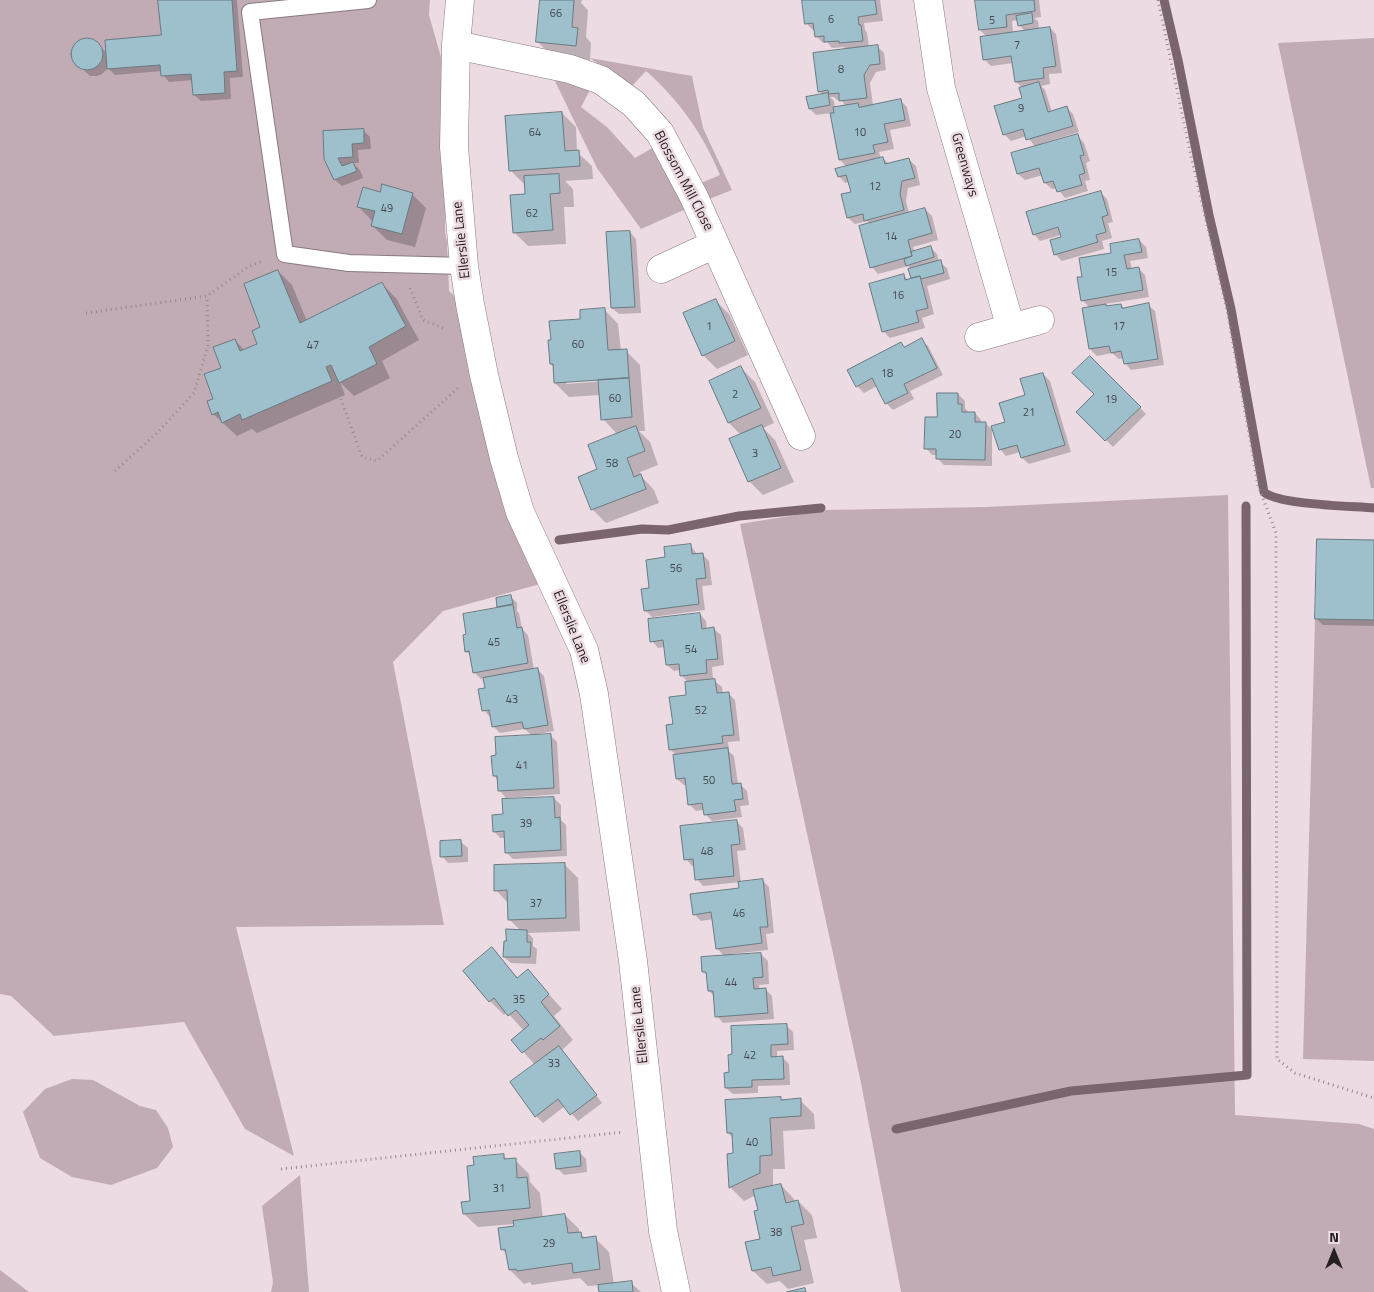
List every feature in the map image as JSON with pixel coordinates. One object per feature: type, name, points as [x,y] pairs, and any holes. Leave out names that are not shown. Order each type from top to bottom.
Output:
[{"type":"street","name":"Ellerslie Lane","points":[[460,0],[456,45],[454,147],[464,266],[470,304],[484,375],[504,458],[520,512],[584,650],[594,694],[633,961],[663,1230],[676,1292]]},
{"type":"street","name":"Greenways","points":[[928,0],[941,88],[1011,328]]},
{"type":"street","name":"Blossom Mill Close","points":[[456,45],[570,69],[601,80],[634,104],[660,132],[694,197],[802,436]]},
{"type":"street","name":"Blossom Mill Close","points":[[661,269],[715,244]]},
{"type":"street","points":[[979,337],[1040,320]]},
{"type":"lane","points":[[368,0],[250,12],[285,254],[350,263],[464,266]]},
{"type":"path","points":[[1158,0],[1191,156],[1227,310],[1258,485],[1276,533],[1277,1059],[1295,1073],[1374,1098]]},
{"type":"path","points":[[86,313],[207,296],[248,267],[285,254]]},
{"type":"path","points":[[399,265],[423,320],[446,330]]},
{"type":"path","points":[[115,471],[157,433],[194,393],[208,345],[207,296]]},
{"type":"path","points":[[329,366],[362,457],[377,461],[462,385]]},
{"type":"path","points":[[282,1169],[652,1129]]},
{"type":"shaded area","points":[[0,0],[430,0],[429,15],[446,75],[445,232],[449,291],[457,298],[540,584],[443,611],[393,662],[444,925],[236,927],[294,1156],[245,1129],[184,1022],[54,1036],[11,996],[0,994]]},
{"type":"shaded area","points":[[1374,38],[1374,488],[1371,488],[1278,43]]},
{"type":"shaded area","points":[[590,58],[692,76],[703,128],[732,190],[709,199],[701,183],[720,175],[706,146],[689,118],[658,82],[646,71],[631,87]]},
{"type":"shaded area","points":[[553,77],[591,88],[581,107],[607,127],[635,158],[654,147],[686,209],[641,229],[597,168]]},
{"type":"shaded area","points":[[1228,495],[1235,1115],[1359,1124],[1374,1129],[1374,1292],[901,1292],[861,1083],[740,524],[827,510],[986,507]]},
{"type":"shaded area","points":[[1315,619],[1374,620],[1374,1061],[1303,1059]]},
{"type":"shaded area","points":[[72,1079],[93,1080],[140,1106],[156,1110],[168,1128],[173,1147],[157,1168],[111,1185],[72,1177],[40,1158],[23,1112],[45,1089]]},
{"type":"shaded area","points":[[300,1175],[309,1292],[271,1292],[273,1282],[262,1206]]},
{"type":"shaded area","points":[[0,1270],[29,1292],[0,1292]]},
{"type":"building","points":[[158,0],[232,0],[237,71],[224,72],[225,93],[193,95],[191,74],[161,76],[160,65],[107,69],[105,40],[161,35]]},
{"type":"building","points":[[540,0],[574,0],[572,27],[578,28],[576,46],[536,42]]},
{"type":"building","points":[[802,0],[875,0],[877,14],[858,17],[863,41],[824,42],[824,36],[815,37],[813,23],[805,24]]},
{"type":"building","points":[[975,0],[1034,0],[1035,11],[1006,15],[1007,27],[979,30]]},
{"type":"building","points":[[1032,13],[1033,23],[1018,26],[1016,16]]},
{"type":"building","points":[[1050,27],[1056,66],[1043,68],[1044,78],[1015,82],[1011,56],[983,60],[980,37]]},
{"type":"building","points":[[87,38],[93,39],[98,43],[102,48],[102,60],[98,65],[93,69],[87,70],[81,69],[76,65],[72,60],[71,54],[72,48],[76,43],[81,39]]},
{"type":"building","points":[[878,45],[880,64],[870,65],[864,75],[867,98],[839,101],[839,93],[829,94],[828,90],[818,92],[813,53]]},
{"type":"building","points":[[1039,82],[1048,112],[1067,106],[1073,126],[1026,140],[1023,129],[1003,135],[994,106],[1022,98],[1019,88]]},
{"type":"building","points":[[828,93],[830,105],[809,109],[806,97]]},
{"type":"building","points":[[901,99],[905,120],[884,124],[888,142],[873,145],[875,153],[839,160],[830,113],[834,113],[833,107],[858,103],[859,107]]},
{"type":"building","points":[[562,112],[565,151],[579,150],[580,166],[509,171],[505,116]]},
{"type":"building","points":[[364,129],[364,143],[352,144],[353,157],[338,158],[342,166],[353,162],[357,171],[334,180],[324,159],[323,131]]},
{"type":"building","points":[[1078,134],[1084,155],[1080,156],[1085,173],[1079,175],[1082,185],[1057,192],[1053,181],[1044,183],[1039,168],[1017,174],[1011,153]]},
{"type":"building","points":[[883,157],[885,164],[909,158],[915,178],[902,181],[900,194],[904,210],[864,221],[863,214],[847,218],[841,194],[851,192],[846,175],[838,177],[835,169]]},
{"type":"building","points":[[559,174],[560,193],[550,194],[553,230],[513,233],[510,195],[525,194],[524,176]]},
{"type":"building","points":[[382,184],[413,193],[402,234],[371,226],[375,211],[357,207],[363,187],[380,192]]},
{"type":"building","points":[[1101,191],[1108,215],[1102,217],[1106,232],[1096,235],[1098,242],[1054,255],[1050,240],[1061,237],[1058,227],[1033,235],[1026,212]]},
{"type":"building","points":[[925,208],[932,233],[908,240],[912,256],[870,268],[859,226]]},
{"type":"building","points":[[630,231],[635,307],[611,308],[606,232]]},
{"type":"building","points":[[1139,239],[1142,252],[1124,255],[1127,269],[1139,267],[1143,290],[1081,301],[1077,277],[1082,277],[1079,258],[1111,253],[1110,244]]},
{"type":"building","points":[[931,246],[934,257],[906,266],[904,259],[912,256],[911,252]]},
{"type":"building","points":[[941,260],[944,273],[921,279],[920,276],[911,278],[908,269]]},
{"type":"building","points":[[278,270],[300,323],[382,282],[406,326],[369,347],[377,364],[339,383],[331,365],[326,367],[332,381],[242,420],[240,414],[222,423],[218,412],[212,415],[207,401],[213,399],[204,374],[221,368],[213,347],[235,339],[240,351],[257,344],[252,331],[260,327],[244,284]]},
{"type":"building","points":[[904,274],[905,280],[920,276],[928,308],[916,311],[919,322],[882,332],[869,284]]},
{"type":"building","points":[[716,299],[735,341],[702,356],[683,313]]},
{"type":"building","points":[[1149,303],[1158,359],[1124,364],[1121,351],[1111,353],[1109,346],[1089,349],[1082,308],[1106,304],[1106,306],[1121,304],[1122,308]]},
{"type":"building","points":[[605,308],[608,350],[627,349],[629,378],[554,383],[553,364],[550,364],[548,340],[551,340],[549,321],[580,319],[580,310]]},
{"type":"building","points":[[922,338],[937,368],[904,384],[908,393],[885,404],[872,378],[856,387],[847,370],[901,342],[904,347]]},
{"type":"building","points":[[1090,356],[1141,407],[1105,441],[1076,412],[1094,394],[1072,373]]},
{"type":"building","points":[[741,366],[761,408],[728,423],[709,381]]},
{"type":"building","points":[[1043,373],[1065,445],[1021,458],[1017,445],[999,450],[991,426],[1005,422],[999,403],[1025,395],[1020,379]]},
{"type":"building","points":[[629,378],[632,417],[601,420],[598,380]]},
{"type":"building","points":[[937,393],[958,393],[958,404],[962,404],[962,412],[975,412],[975,422],[986,422],[985,460],[936,459],[936,449],[924,449],[925,417],[937,417]]},
{"type":"building","points":[[762,425],[781,468],[748,482],[729,439]]},
{"type":"building","points":[[636,426],[645,451],[627,458],[634,477],[641,474],[646,489],[591,510],[578,477],[597,469],[588,445]]},
{"type":"building","points":[[1317,539],[1374,540],[1374,620],[1315,619]]},
{"type":"building","points":[[691,544],[692,554],[703,553],[706,578],[696,579],[699,604],[644,611],[641,589],[649,588],[646,560],[665,557],[664,547]]},
{"type":"building","points":[[511,595],[513,604],[497,607],[496,598]]},
{"type":"building","points":[[513,605],[517,628],[522,627],[528,663],[473,673],[469,651],[465,652],[463,635],[466,634],[463,614]]},
{"type":"building","points":[[700,613],[702,629],[714,627],[718,659],[706,660],[707,673],[680,676],[679,664],[666,665],[663,640],[650,642],[648,619]]},
{"type":"building","points":[[538,668],[548,725],[524,729],[522,722],[492,727],[489,710],[482,711],[478,689],[485,688],[483,678]]},
{"type":"building","points":[[715,679],[717,693],[729,692],[734,735],[722,736],[723,743],[669,750],[666,725],[673,724],[669,697],[686,695],[685,682]]},
{"type":"building","points":[[551,734],[554,788],[498,791],[497,776],[493,776],[491,756],[496,755],[495,737]]},
{"type":"building","points":[[728,748],[732,784],[741,783],[743,799],[734,800],[736,811],[704,815],[702,803],[688,805],[685,778],[676,779],[673,755]]},
{"type":"building","points":[[554,797],[555,818],[560,817],[561,850],[505,853],[504,831],[493,832],[492,815],[503,814],[502,799]]},
{"type":"building","points":[[737,820],[740,844],[731,845],[734,876],[695,880],[693,859],[684,860],[680,826]]},
{"type":"building","points":[[461,840],[462,856],[440,857],[440,841]]},
{"type":"building","points":[[565,863],[566,918],[508,920],[507,890],[494,891],[494,865]]},
{"type":"building","points":[[763,879],[768,927],[760,927],[762,943],[716,949],[711,912],[693,915],[690,894],[739,888],[738,882]]},
{"type":"building","points":[[506,929],[527,930],[527,942],[531,942],[530,957],[503,957]]},
{"type":"building","points":[[492,947],[517,978],[528,969],[549,994],[541,1002],[560,1026],[543,1040],[541,1038],[522,1053],[511,1040],[529,1025],[516,1010],[508,1016],[494,998],[489,1002],[463,971]]},
{"type":"building","points":[[761,953],[763,977],[753,978],[754,989],[766,988],[768,1013],[715,1017],[713,991],[708,991],[706,972],[702,972],[701,957]]},
{"type":"building","points":[[787,1024],[788,1044],[771,1045],[771,1057],[783,1056],[784,1079],[752,1080],[752,1087],[725,1088],[724,1073],[729,1072],[728,1055],[732,1054],[731,1026]]},
{"type":"building","points":[[559,1046],[597,1095],[570,1115],[558,1099],[535,1117],[510,1082]]},
{"type":"building","points":[[781,1097],[781,1100],[801,1098],[801,1116],[770,1118],[772,1155],[760,1156],[760,1173],[729,1188],[727,1154],[733,1153],[732,1133],[727,1133],[725,1100]]},
{"type":"building","points":[[580,1151],[581,1166],[556,1169],[554,1154]]},
{"type":"building","points":[[504,1154],[504,1159],[516,1158],[517,1178],[527,1177],[530,1208],[463,1214],[461,1202],[470,1201],[467,1166],[474,1165],[473,1157]]},
{"type":"building","points":[[781,1184],[786,1203],[798,1200],[804,1224],[791,1227],[801,1270],[773,1276],[771,1267],[752,1271],[745,1242],[760,1239],[754,1211],[758,1210],[753,1190]]},
{"type":"building","points":[[565,1214],[568,1233],[581,1232],[582,1238],[596,1236],[600,1269],[573,1273],[572,1263],[517,1271],[516,1269],[509,1270],[505,1249],[501,1250],[498,1228],[514,1226],[513,1221]]},
{"type":"building","points":[[632,1281],[633,1292],[599,1292],[598,1285]]},
{"type":"building","points":[[805,1288],[806,1292],[787,1292]]},
{"type":"waterway","points":[[1164,0],[1209,215],[1231,309],[1264,492],[1284,500],[1374,508]]},
{"type":"waterway","points":[[896,1129],[1071,1091],[1247,1075],[1246,506]]},
{"type":"waterway","points":[[559,540],[642,529],[668,530],[739,516],[821,508]]}]
